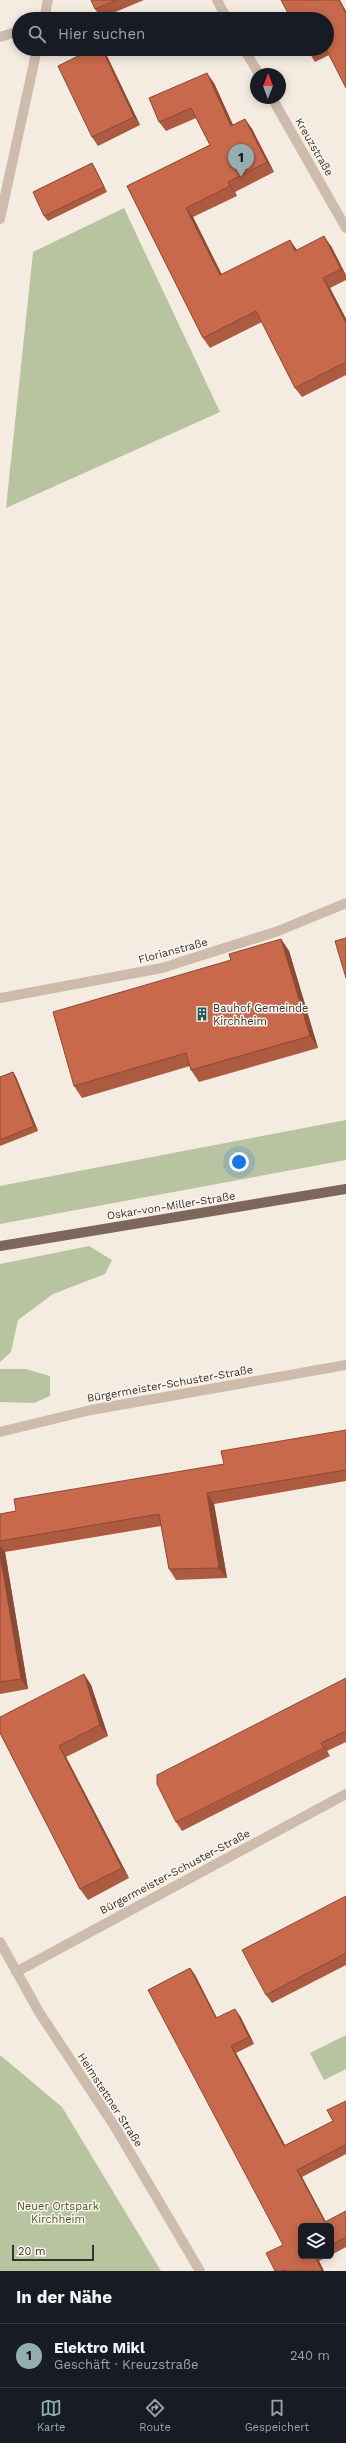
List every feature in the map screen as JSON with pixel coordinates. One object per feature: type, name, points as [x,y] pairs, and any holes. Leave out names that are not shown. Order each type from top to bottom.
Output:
[{"type":"main road","name":"Oskar-von-Miller-Straße","points":[[0,1246],[346,1189]]},
{"type":"street","points":[[45,12],[48,0]]},
{"type":"street","points":[[217,0],[223,12]]},
{"type":"street","points":[[0,37],[12,33]]},
{"type":"street","points":[[0,219],[35,56]]},
{"type":"street","points":[[248,56],[255,68]]},
{"type":"street","name":"Kreuzstraße","points":[[275,104],[346,228]]},
{"type":"street","name":"Florianstraße","points":[[0,998],[162,968],[278,931],[346,903]]},
{"type":"street","name":"Bürgermeister-Schuster-Straße","points":[[0,1432],[91,1410],[346,1365]]},
{"type":"street","name":"Bürgermeister-Schuster-Straße","points":[[16,1972],[346,1794]]},
{"type":"street","name":"Heimstettner Straße","points":[[0,1942],[39,2012],[115,2127],[200,2271]]},
{"type":"green space","points":[[124,208],[220,412],[6,508],[33,252]]},
{"type":"green space","points":[[346,1120],[346,1160],[0,1224],[0,1186]]},
{"type":"green space","points":[[89,1246],[112,1260],[105,1274],[53,1294],[18,1320],[11,1352],[0,1362],[0,1264]]},
{"type":"green space","points":[[0,1369],[26,1369],[50,1376],[50,1396],[34,1403],[0,1402]]},
{"type":"green space","points":[[346,2035],[346,2069],[324,2080],[310,2053]]},
{"type":"green space","name":"Neuer Ortspark Kirchheim","points":[[0,2055],[62,2107],[161,2271],[0,2271]]},
{"type":"building","points":[[91,0],[117,0],[95,9]]},
{"type":"building","points":[[281,0],[339,0],[346,14],[346,88],[330,56],[334,56],[334,12],[287,12]]},
{"type":"building","points":[[78,56],[105,56],[134,117],[92,137],[58,66]]},
{"type":"building","points":[[207,73],[231,126],[245,119],[267,162],[228,182],[230,186],[186,208],[220,275],[290,240],[295,251],[324,236],[341,269],[323,278],[346,323],[346,362],[295,388],[256,311],[203,338],[127,186],[210,145],[191,108],[159,122],[149,98]]},
{"type":"building","points":[[92,163],[104,187],[44,216],[33,192]]},
{"type":"building","points":[[346,938],[346,978],[335,941]]},
{"type":"building","name":"Bauhof Gemeinde Kirchheim","points":[[281,939],[310,1036],[191,1070],[186,1053],[74,1086],[53,1012],[231,960],[229,954]]},
{"type":"building","points":[[13,1072],[34,1126],[0,1140],[0,1077]]},
{"type":"building","points":[[346,1430],[346,1470],[207,1493],[219,1568],[169,1569],[159,1514],[0,1541],[0,1514],[16,1511],[14,1499],[224,1464],[221,1451]]},
{"type":"building","points":[[0,1554],[21,1679],[0,1682]]},
{"type":"building","points":[[84,1674],[100,1725],[59,1746],[122,1868],[80,1889],[0,1733],[0,1717]]},
{"type":"building","points":[[346,1678],[346,1731],[321,1743],[324,1748],[176,1822],[157,1784],[157,1775]]},
{"type":"building","points":[[346,1896],[346,1953],[266,1995],[242,1950]]},
{"type":"building","points":[[190,1968],[216,2018],[235,2009],[249,2037],[231,2046],[284,2146],[333,2121],[327,2110],[346,2101],[346,2147],[345,2145],[297,2170],[325,2222],[346,2211],[346,2237],[334,2243],[334,2223],[298,2223],[298,2259],[316,2259],[322,2271],[275,2271],[266,2253],[283,2245],[148,1990]]},
{"type":"place","name":"Elektro Mikl","points":[[241,177]]},
{"type":"place","name":"Bauhof Gemeinde Kirchheim","points":[[202,1014]]}]
